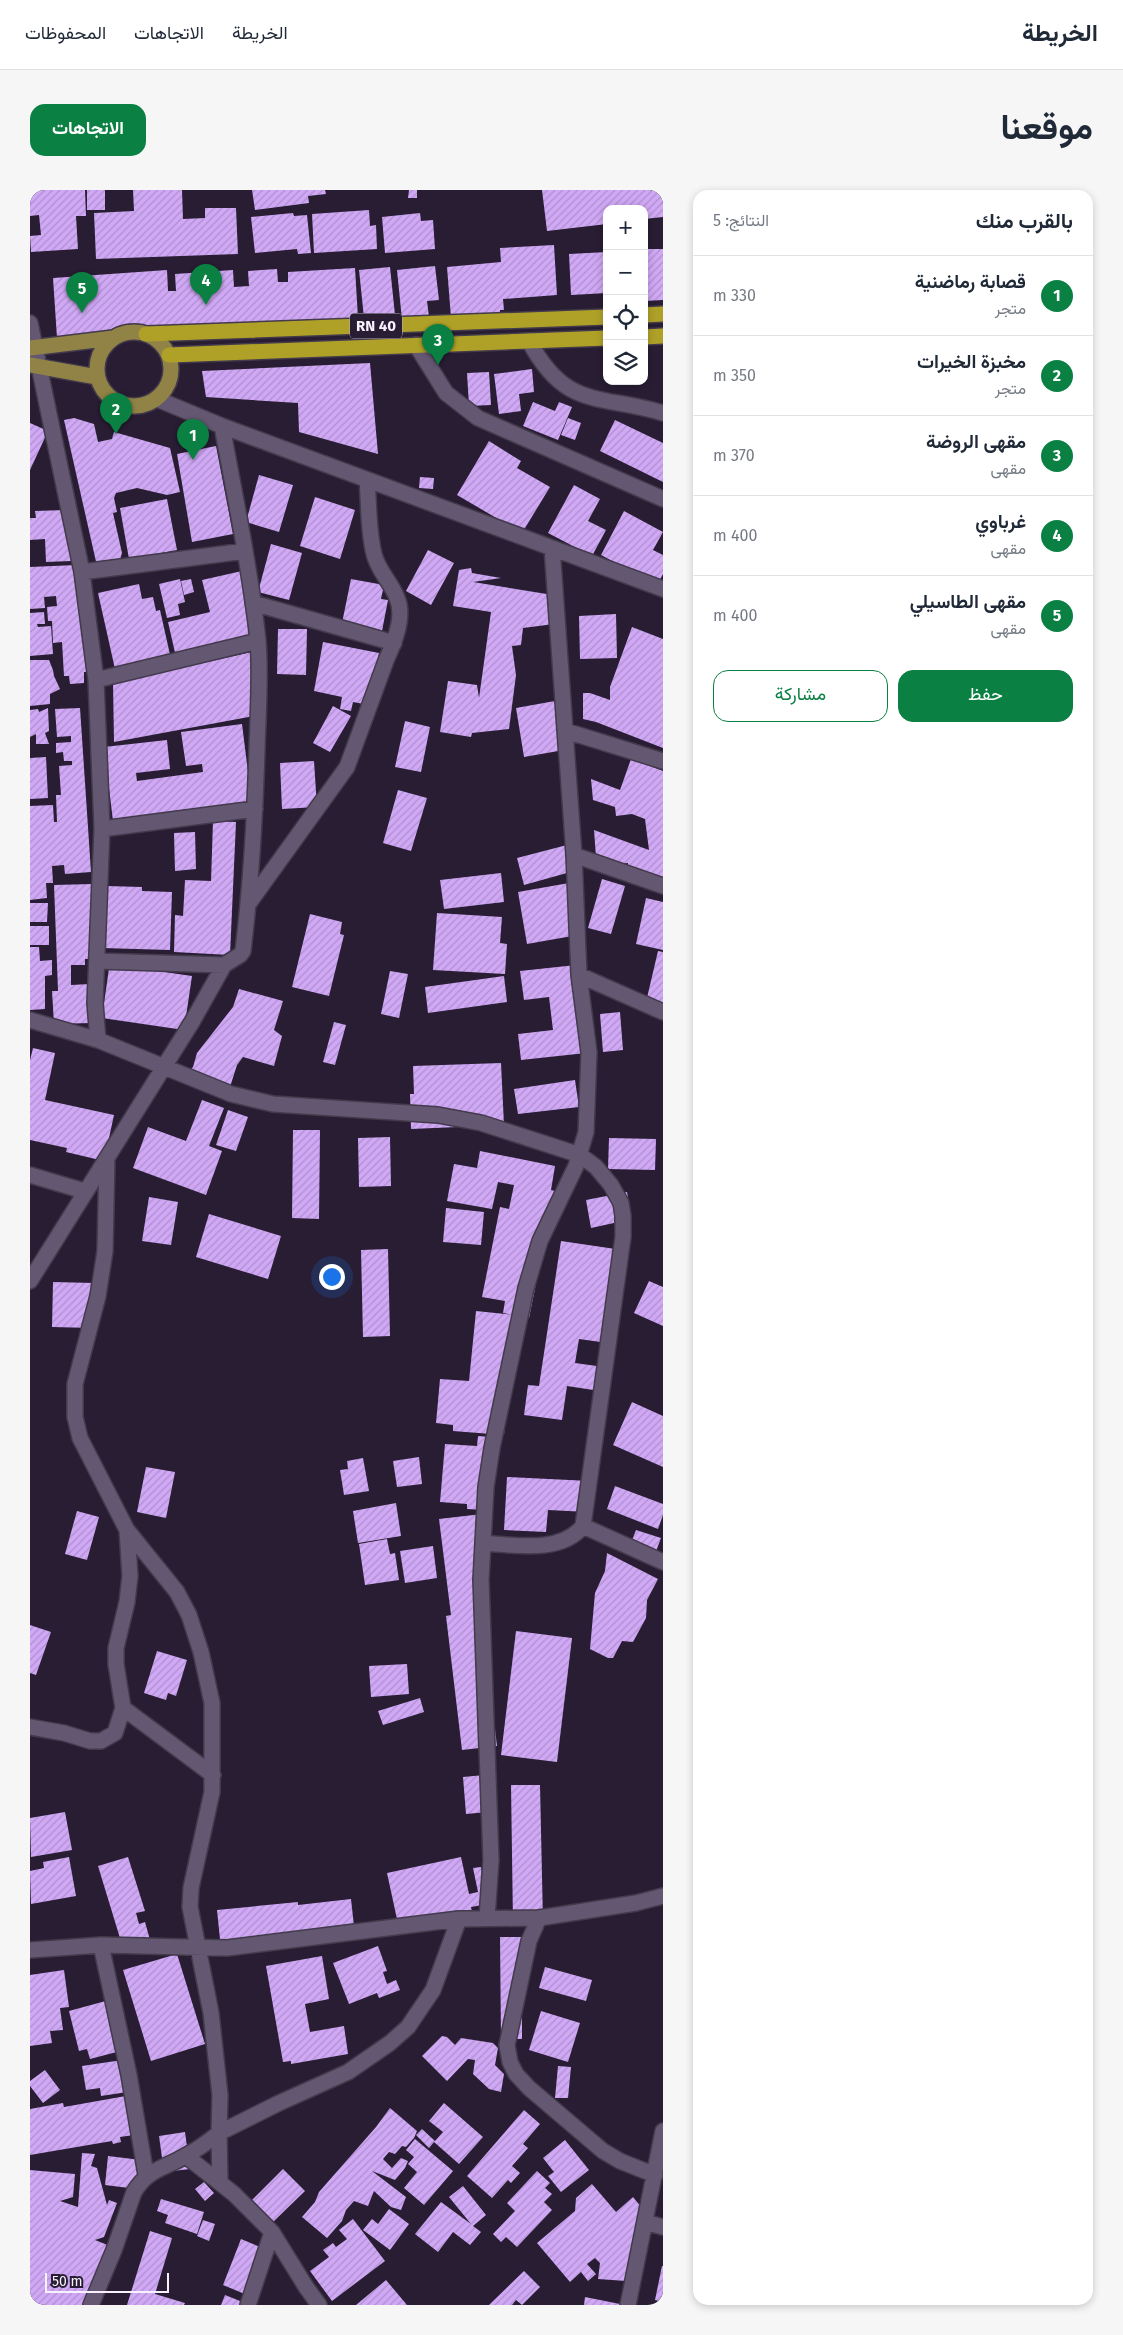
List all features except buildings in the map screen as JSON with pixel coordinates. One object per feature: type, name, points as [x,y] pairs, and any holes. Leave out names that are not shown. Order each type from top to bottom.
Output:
[{"type":"highway","points":[[648,315],[663,314]]},
{"type":"highway","name":"RN 40","points":[[146,334],[603,317]]},
{"type":"highway","points":[[648,336],[663,336]]},
{"type":"highway","name":"RN 40","points":[[169,355],[603,338]]},
{"type":"main road","points":[[33,347],[113,338],[123,333],[146,334],[156,339],[169,355],[171,376],[168,385],[157,399],[139,406],[120,405],[105,394],[97,377],[96,366],[99,355],[113,338]]},
{"type":"main road","points":[[35,366],[97,377]]},
{"type":"street","points":[[30,323],[35,366],[82,572],[96,680],[102,829],[94,1003],[98,1040]]},
{"type":"street","points":[[529,341],[549,372],[566,388],[590,398],[663,413]]},
{"type":"street","points":[[416,346],[446,393],[478,418],[663,499]]},
{"type":"street","points":[[157,399],[222,426],[663,589]]},
{"type":"street","points":[[30,1281],[84,1191],[107,1158],[164,1066],[224,965],[243,951],[249,903],[255,809],[259,693],[258,641],[245,551],[222,426]]},
{"type":"street","points":[[249,903],[347,767],[394,643],[400,609],[397,597],[378,567],[373,552],[367,480]]},
{"type":"street","points":[[487,1918],[491,1860],[481,1580],[486,1487],[492,1448],[526,1288],[540,1241],[576,1166],[586,1132],[589,1052],[579,975],[574,856],[552,548]]},
{"type":"street","points":[[82,572],[245,551]]},
{"type":"street","points":[[253,602],[394,643]]},
{"type":"street","points":[[96,680],[258,641]]},
{"type":"street","points":[[566,731],[663,762]]},
{"type":"street","points":[[102,829],[255,809]]},
{"type":"street","points":[[574,856],[663,886]]},
{"type":"street","points":[[97,961],[224,965]]},
{"type":"street","points":[[579,975],[663,1012]]},
{"type":"street","points":[[30,1020],[98,1040],[231,1094],[273,1104],[438,1115],[481,1123],[580,1155],[596,1167],[611,1185],[621,1203],[624,1216],[623,1237],[583,1526],[577,1534],[557,1542],[530,1546],[483,1543]]},
{"type":"street","points":[[107,1158],[105,1251],[98,1296],[75,1384],[75,1417],[80,1438],[126,1530],[177,1592],[189,1614],[212,1703],[212,1792],[191,1888],[190,1907],[196,1946],[208,1989],[220,2095],[220,2183]]},
{"type":"street","points":[[30,1175],[84,1191]]},
{"type":"street","points":[[583,1526],[663,1562]]},
{"type":"street","points":[[30,1727],[64,1733],[90,1741],[101,1741],[115,1733],[124,1708],[116,1664],[116,1648],[127,1602],[130,1576],[126,1530]]},
{"type":"street","points":[[124,1708],[213,1775]]},
{"type":"street","points":[[30,1950],[101,1945],[227,1948],[459,1919],[539,1918],[636,1903],[663,1896]]},
{"type":"street","points":[[539,1918],[529,1941],[507,2045],[510,2062],[516,2074],[529,2088],[603,2151],[620,2161],[655,2175]]},
{"type":"street","points":[[90,2305],[114,2250],[134,2192],[146,2175],[186,2156],[220,2133],[348,2072],[390,2043],[408,2027],[433,1990],[459,1919]]},
{"type":"street","points":[[101,1945],[129,2075],[146,2175]]},
{"type":"street","points":[[628,2305],[663,2131]]},
{"type":"street","points":[[186,2156],[220,2183],[272,2232],[319,2305]]},
{"type":"street","points":[[645,2222],[663,2227]]},
{"type":"street","points":[[248,2305],[272,2232]]},
{"type":"place","name":"غرباوي","points":[[206,305]]},
{"type":"place","name":"مقهى الطاسيلي","points":[[82,313]]},
{"type":"place","name":"مقهى الروضة","points":[[438,365]]},
{"type":"place","name":"مخبزة الخيرات","points":[[116,434]]},
{"type":"place","name":"قصابة رماضنية","points":[[193,460]]}]
